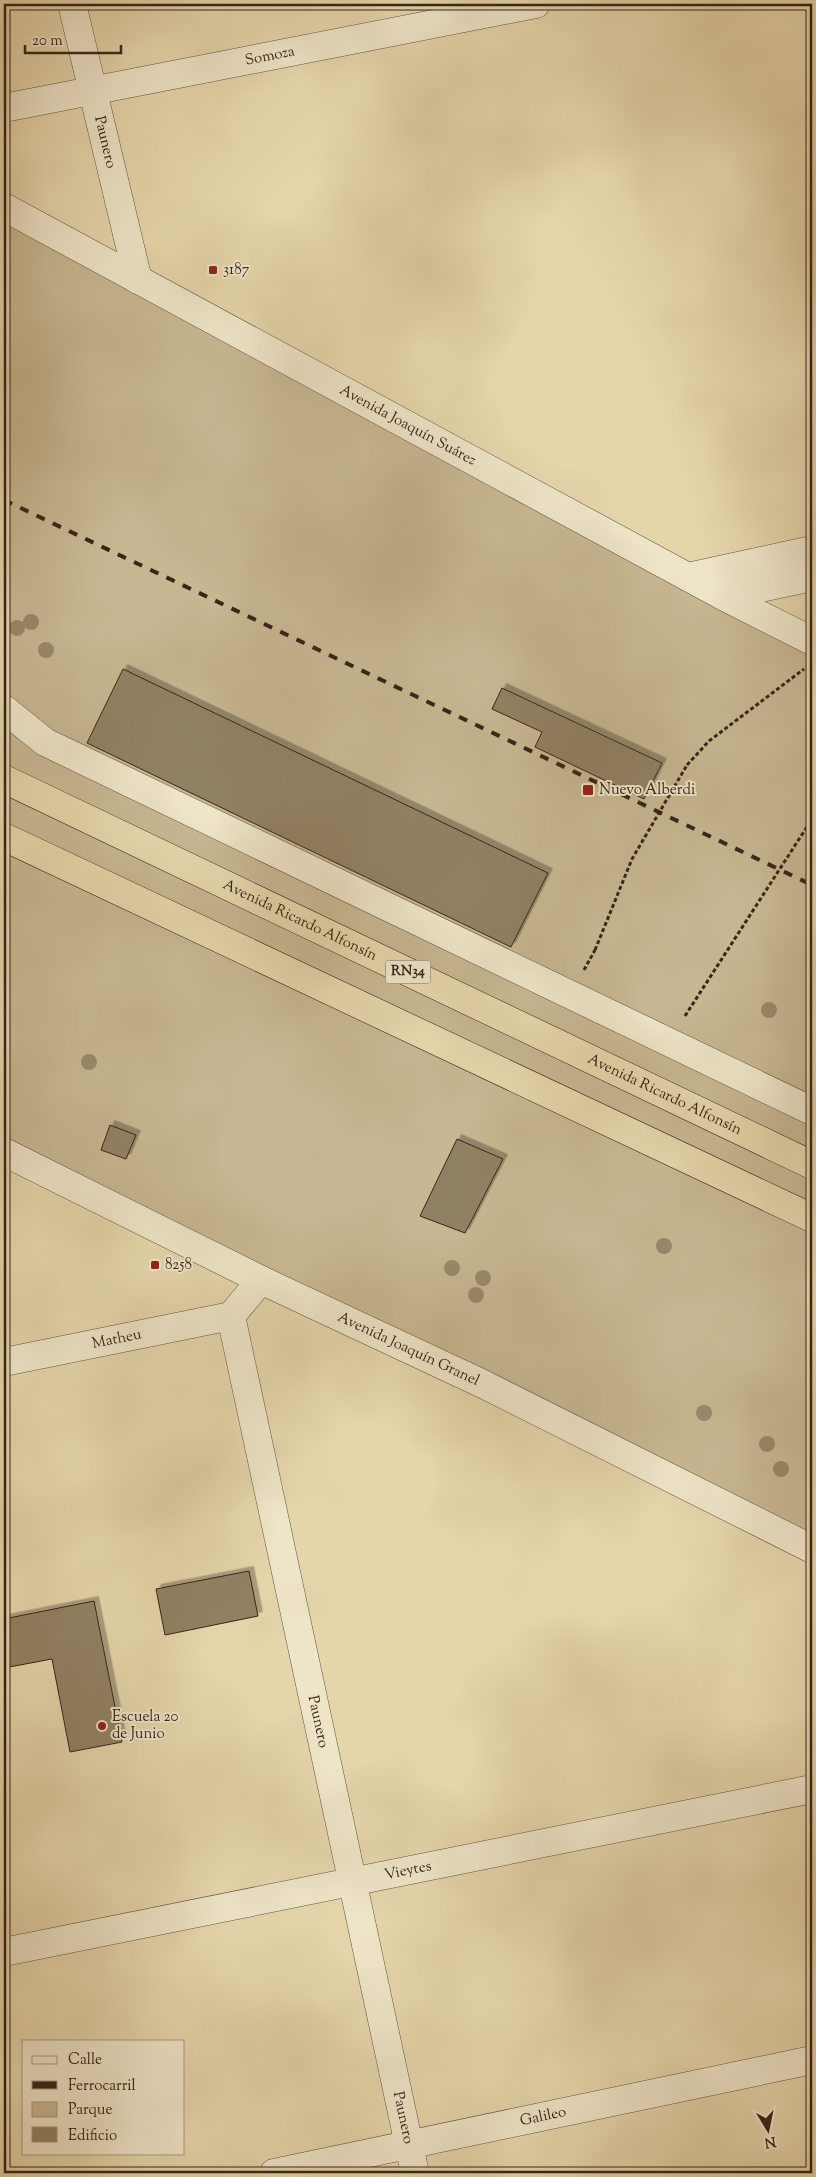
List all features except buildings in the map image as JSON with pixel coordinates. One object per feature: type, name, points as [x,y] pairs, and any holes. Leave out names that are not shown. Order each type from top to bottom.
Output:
[{"type":"highway","name":"Avenida Ricardo Alfonsín","points":[[4,779],[812,1164]]},
{"type":"highway","points":[[4,837],[812,1218]]},
{"type":"street","name":"Paunero","points":[[72,4],[138,280]]},
{"type":"street","name":"Somoza","points":[[4,108],[536,4]]},
{"type":"street","name":"Avenida Joaquín Suárez","points":[[4,207],[723,596],[812,641]]},
{"type":"street","points":[[688,577],[812,550]]},
{"type":"street","points":[[723,596],[812,577]]},
{"type":"street","points":[[4,709],[45,742],[812,1111]]},
{"type":"street","name":"Avenida Joaquín Granel","points":[[4,1152],[261,1280],[483,1384],[812,1549]]},
{"type":"street","points":[[231,1316],[261,1280]]},
{"type":"street","name":"Paunero","points":[[231,1316],[415,2173]]},
{"type":"street","name":"Matheu","points":[[4,1362],[231,1316]]},
{"type":"street","name":"Vieytes","points":[[4,1952],[812,1789]]},
{"type":"street","name":"Galileo","points":[[274,2173],[812,2060]]},
{"type":"path","points":[[595,950],[632,859],[687,765],[709,742],[805,668]]},
{"type":"path","points":[[657,1037],[687,1014],[812,819]]},
{"type":"green space","points":[[4,207],[812,641],[812,1549],[4,1152]]},
{"type":"railway","points":[[4,500],[812,885]]},
{"type":"place","name":"3187","points":[[213,270]]},
{"type":"place","name":"Nuevo Alberdi","points":[[588,790]]},
{"type":"place","name":"8258","points":[[155,1265]]},
{"type":"place","name":"Escuela 20 de Junio","points":[[102,1726]]}]
